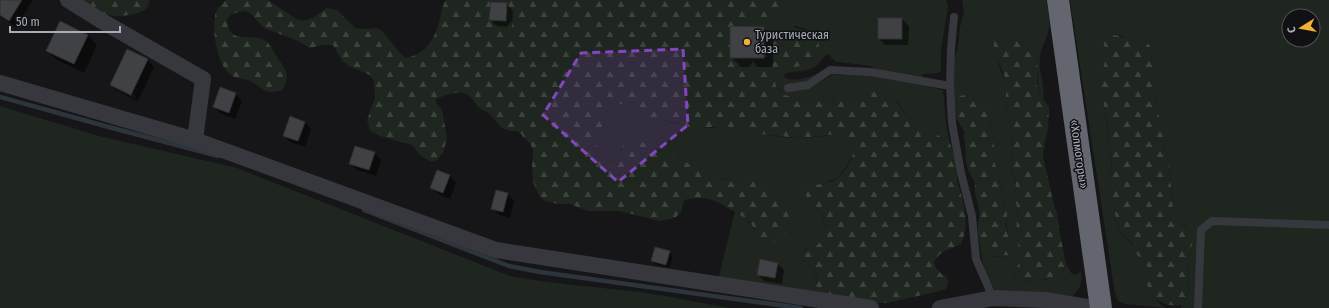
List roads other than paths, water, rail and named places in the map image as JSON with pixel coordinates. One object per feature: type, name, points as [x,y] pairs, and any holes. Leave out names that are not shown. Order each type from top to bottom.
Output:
[{"type":"highway","name":"«Холмогоры»","points":[[1058,0],[1101,308]]},
{"type":"street","points":[[68,0],[203,79],[195,140]]},
{"type":"street","points":[[0,83],[195,140],[496,250],[871,308]]},
{"type":"street","points":[[940,308],[993,298],[1045,300],[1093,308]]},
{"type":"lane","points":[[954,17],[950,49],[952,123],[961,173],[972,216],[976,259],[993,298]]},
{"type":"lane","points":[[788,88],[808,85],[830,70],[871,72],[950,86]]},
{"type":"lane","points":[[1198,308],[1201,230],[1212,221],[1329,225]]},
{"type":"waterway","points":[[0,97],[218,156]]},
{"type":"waterway","points":[[364,210],[509,266],[540,272],[801,308]]},
{"type":"place","name":"Туристическая база","points":[[747,42]]}]
